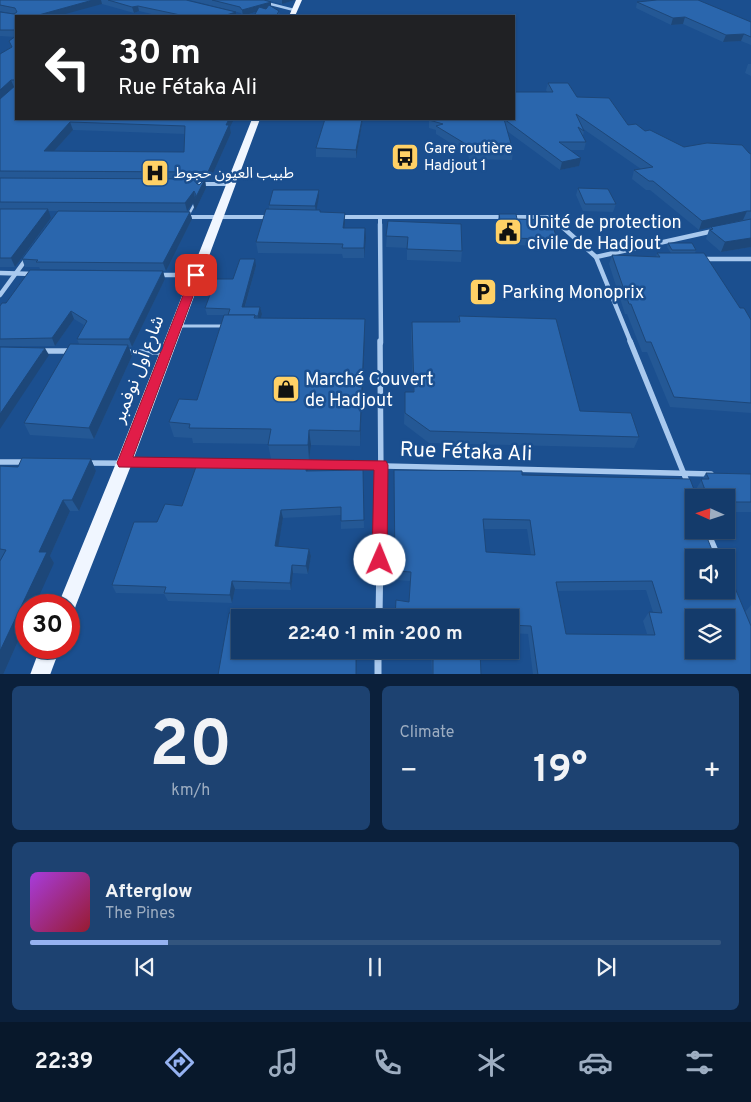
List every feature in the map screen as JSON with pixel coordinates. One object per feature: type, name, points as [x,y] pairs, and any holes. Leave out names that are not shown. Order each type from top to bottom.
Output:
[{"type":"main road","points":[[293,13],[299,0]]},
{"type":"main road","name":"شارع أول نوفمبر","points":[[71,594],[124,463],[256,120]]},
{"type":"main road","points":[[40,674],[46,659]]},
{"type":"street","points":[[255,0],[293,13]]},
{"type":"street","points":[[194,184],[230,184]]},
{"type":"street","points":[[178,216],[275,217]]},
{"type":"street","points":[[332,218],[550,217],[596,257],[690,489]]},
{"type":"street","points":[[379,609],[381,465],[380,218]]},
{"type":"street","points":[[596,257],[722,229]]},
{"type":"street","points":[[0,294],[32,252]]},
{"type":"street","points":[[596,257],[625,257]]},
{"type":"street","points":[[693,258],[751,259]]},
{"type":"street","points":[[0,273],[44,274]]},
{"type":"street","points":[[149,275],[196,275]]},
{"type":"street","points":[[29,351],[78,351]]},
{"type":"street","points":[[117,352],[166,352]]},
{"type":"street","points":[[0,462],[38,462]]},
{"type":"street","points":[[76,463],[282,464]]},
{"type":"street","name":"Rue Fétaka Ali","points":[[292,464],[722,474]]},
{"type":"street","points":[[734,599],[737,605]]},
{"type":"street","points":[[378,659],[378,674]]},
{"type":"lane","points":[[201,190],[204,184]]},
{"type":"lane","points":[[188,216],[195,202]]},
{"type":"lane","points":[[177,326],[227,326]]},
{"type":"building","points":[[0,0],[93,0],[39,15],[15,15],[15,30],[0,30],[0,12],[14,14],[17,12],[15,8],[0,5]]},
{"type":"building","points":[[108,0],[186,0],[236,12],[226,15],[180,15],[138,6],[132,7]]},
{"type":"building","points":[[212,0],[264,0],[271,2],[242,10],[240,7]]},
{"type":"building","points":[[698,0],[751,22],[751,37],[744,34],[726,35],[685,17],[673,18],[637,2]]},
{"type":"building","points":[[269,5],[279,11],[277,15],[255,15],[259,7],[266,9]]},
{"type":"building","points":[[15,37],[15,80],[11,80],[0,90],[0,54],[12,47],[9,41]]},
{"type":"building","points":[[548,83],[568,83],[577,97],[609,98],[628,125],[636,124],[645,131],[650,130],[684,147],[707,143],[742,145],[751,154],[751,211],[702,221],[653,181],[649,181],[634,170],[653,167],[576,114],[584,131],[578,127],[586,142],[559,142],[581,158],[562,162],[505,120],[515,120],[515,92],[553,92]]},
{"type":"building","points":[[15,86],[15,120],[228,120],[226,125],[229,125],[208,172],[0,171],[0,99]],"holes":[[[70,122],[185,126],[184,152],[44,151]]]},
{"type":"building","points":[[325,120],[362,120],[356,150],[316,148]]},
{"type":"building","points":[[429,120],[504,120],[513,151],[470,151],[469,146],[436,126],[443,124]]},
{"type":"building","points":[[0,178],[197,179],[196,183],[199,185],[205,179],[193,203],[196,195],[194,191],[185,203],[0,202]]},
{"type":"building","points":[[578,188],[608,189],[616,204],[585,204]]},
{"type":"building","points":[[273,190],[319,190],[315,206],[269,205]]},
{"type":"building","points":[[0,209],[48,209],[11,258],[0,258]]},
{"type":"building","points":[[266,209],[320,210],[320,212],[345,213],[343,228],[365,228],[364,248],[342,248],[343,244],[256,242]]},
{"type":"building","points":[[58,211],[190,212],[163,263],[36,262],[38,260],[22,259]]},
{"type":"building","points":[[499,214],[516,214],[517,219],[551,220],[557,239],[503,238]]},
{"type":"building","points":[[751,219],[751,238],[725,242],[710,230],[713,229],[711,227]]},
{"type":"building","points":[[388,221],[461,224],[462,251],[407,249],[408,237],[386,236]]},
{"type":"building","points":[[668,243],[692,243],[696,250],[672,250]]},
{"type":"building","points":[[657,253],[704,253],[740,308],[744,308],[751,320],[751,403],[674,397],[651,342],[646,342],[631,304],[629,304],[612,255],[660,257]]},
{"type":"building","points":[[240,259],[255,259],[242,307],[260,307],[258,316],[228,315],[230,309],[205,308],[216,279],[233,279]]},
{"type":"building","points":[[30,270],[163,271],[129,339],[77,339],[87,321],[71,311],[52,338],[0,339],[0,306],[2,303],[6,303]]},
{"type":"building","name":"Marché Couvert de Hadjout","points":[[224,315],[255,315],[254,318],[365,319],[360,431],[309,430],[308,445],[268,445],[271,429],[189,428],[190,424],[169,422],[179,399],[197,400]]},
{"type":"building","points":[[459,316],[556,319],[580,411],[631,413],[639,437],[430,431],[405,413],[405,392],[414,392],[412,322],[460,322]]},
{"type":"building","points":[[70,344],[128,345],[89,428],[24,423]]},
{"type":"building","points":[[0,347],[45,348],[0,414]]},
{"type":"building","points":[[22,458],[91,459],[72,500],[63,500],[39,552],[47,552],[27,594],[15,594],[15,619],[0,651],[0,561],[6,550],[0,549],[0,466],[18,467]]},
{"type":"building","points":[[267,460],[307,461],[306,471],[363,470],[364,520],[341,521],[341,507],[281,510],[275,546],[309,549],[306,566],[292,565],[290,583],[232,581],[230,595],[164,593],[166,587],[112,585],[134,522],[157,522],[165,504],[182,506],[197,464],[266,466]]},
{"type":"building","points":[[394,470],[522,471],[522,475],[690,479],[694,489],[685,489],[685,539],[708,539],[712,549],[685,549],[685,599],[735,599],[735,588],[751,626],[751,674],[538,674],[531,626],[519,625],[519,609],[396,609],[396,600],[409,602],[411,572],[395,571]],"holes":[[[483,519],[530,520],[535,555],[486,552]],[[652,581],[662,613],[649,612],[655,635],[566,634],[556,582]]]},
{"type":"building","points":[[706,473],[751,474],[751,502],[735,502],[735,489],[705,489],[701,479],[709,479]]},
{"type":"building","points":[[229,613],[231,613],[231,659],[356,659],[356,674],[218,674]]},
{"type":"building","points":[[433,659],[480,659],[481,674],[433,674]]},
{"type":"place","name":"Gare routière Hadjout 1","points":[[405,157]]},
{"type":"place","name":"طبيب العيون حجوط","points":[[155,173]]},
{"type":"place","name":"Unité de protection civile de Hadjout","points":[[508,232]]},
{"type":"place","name":"Parking Monoprix","points":[[483,292]]},
{"type":"place","name":"Marché Couvert de Hadjout","points":[[286,389]]},
{"type":"route","points":[[196,275],[124,463],[381,465],[380,560]]}]
